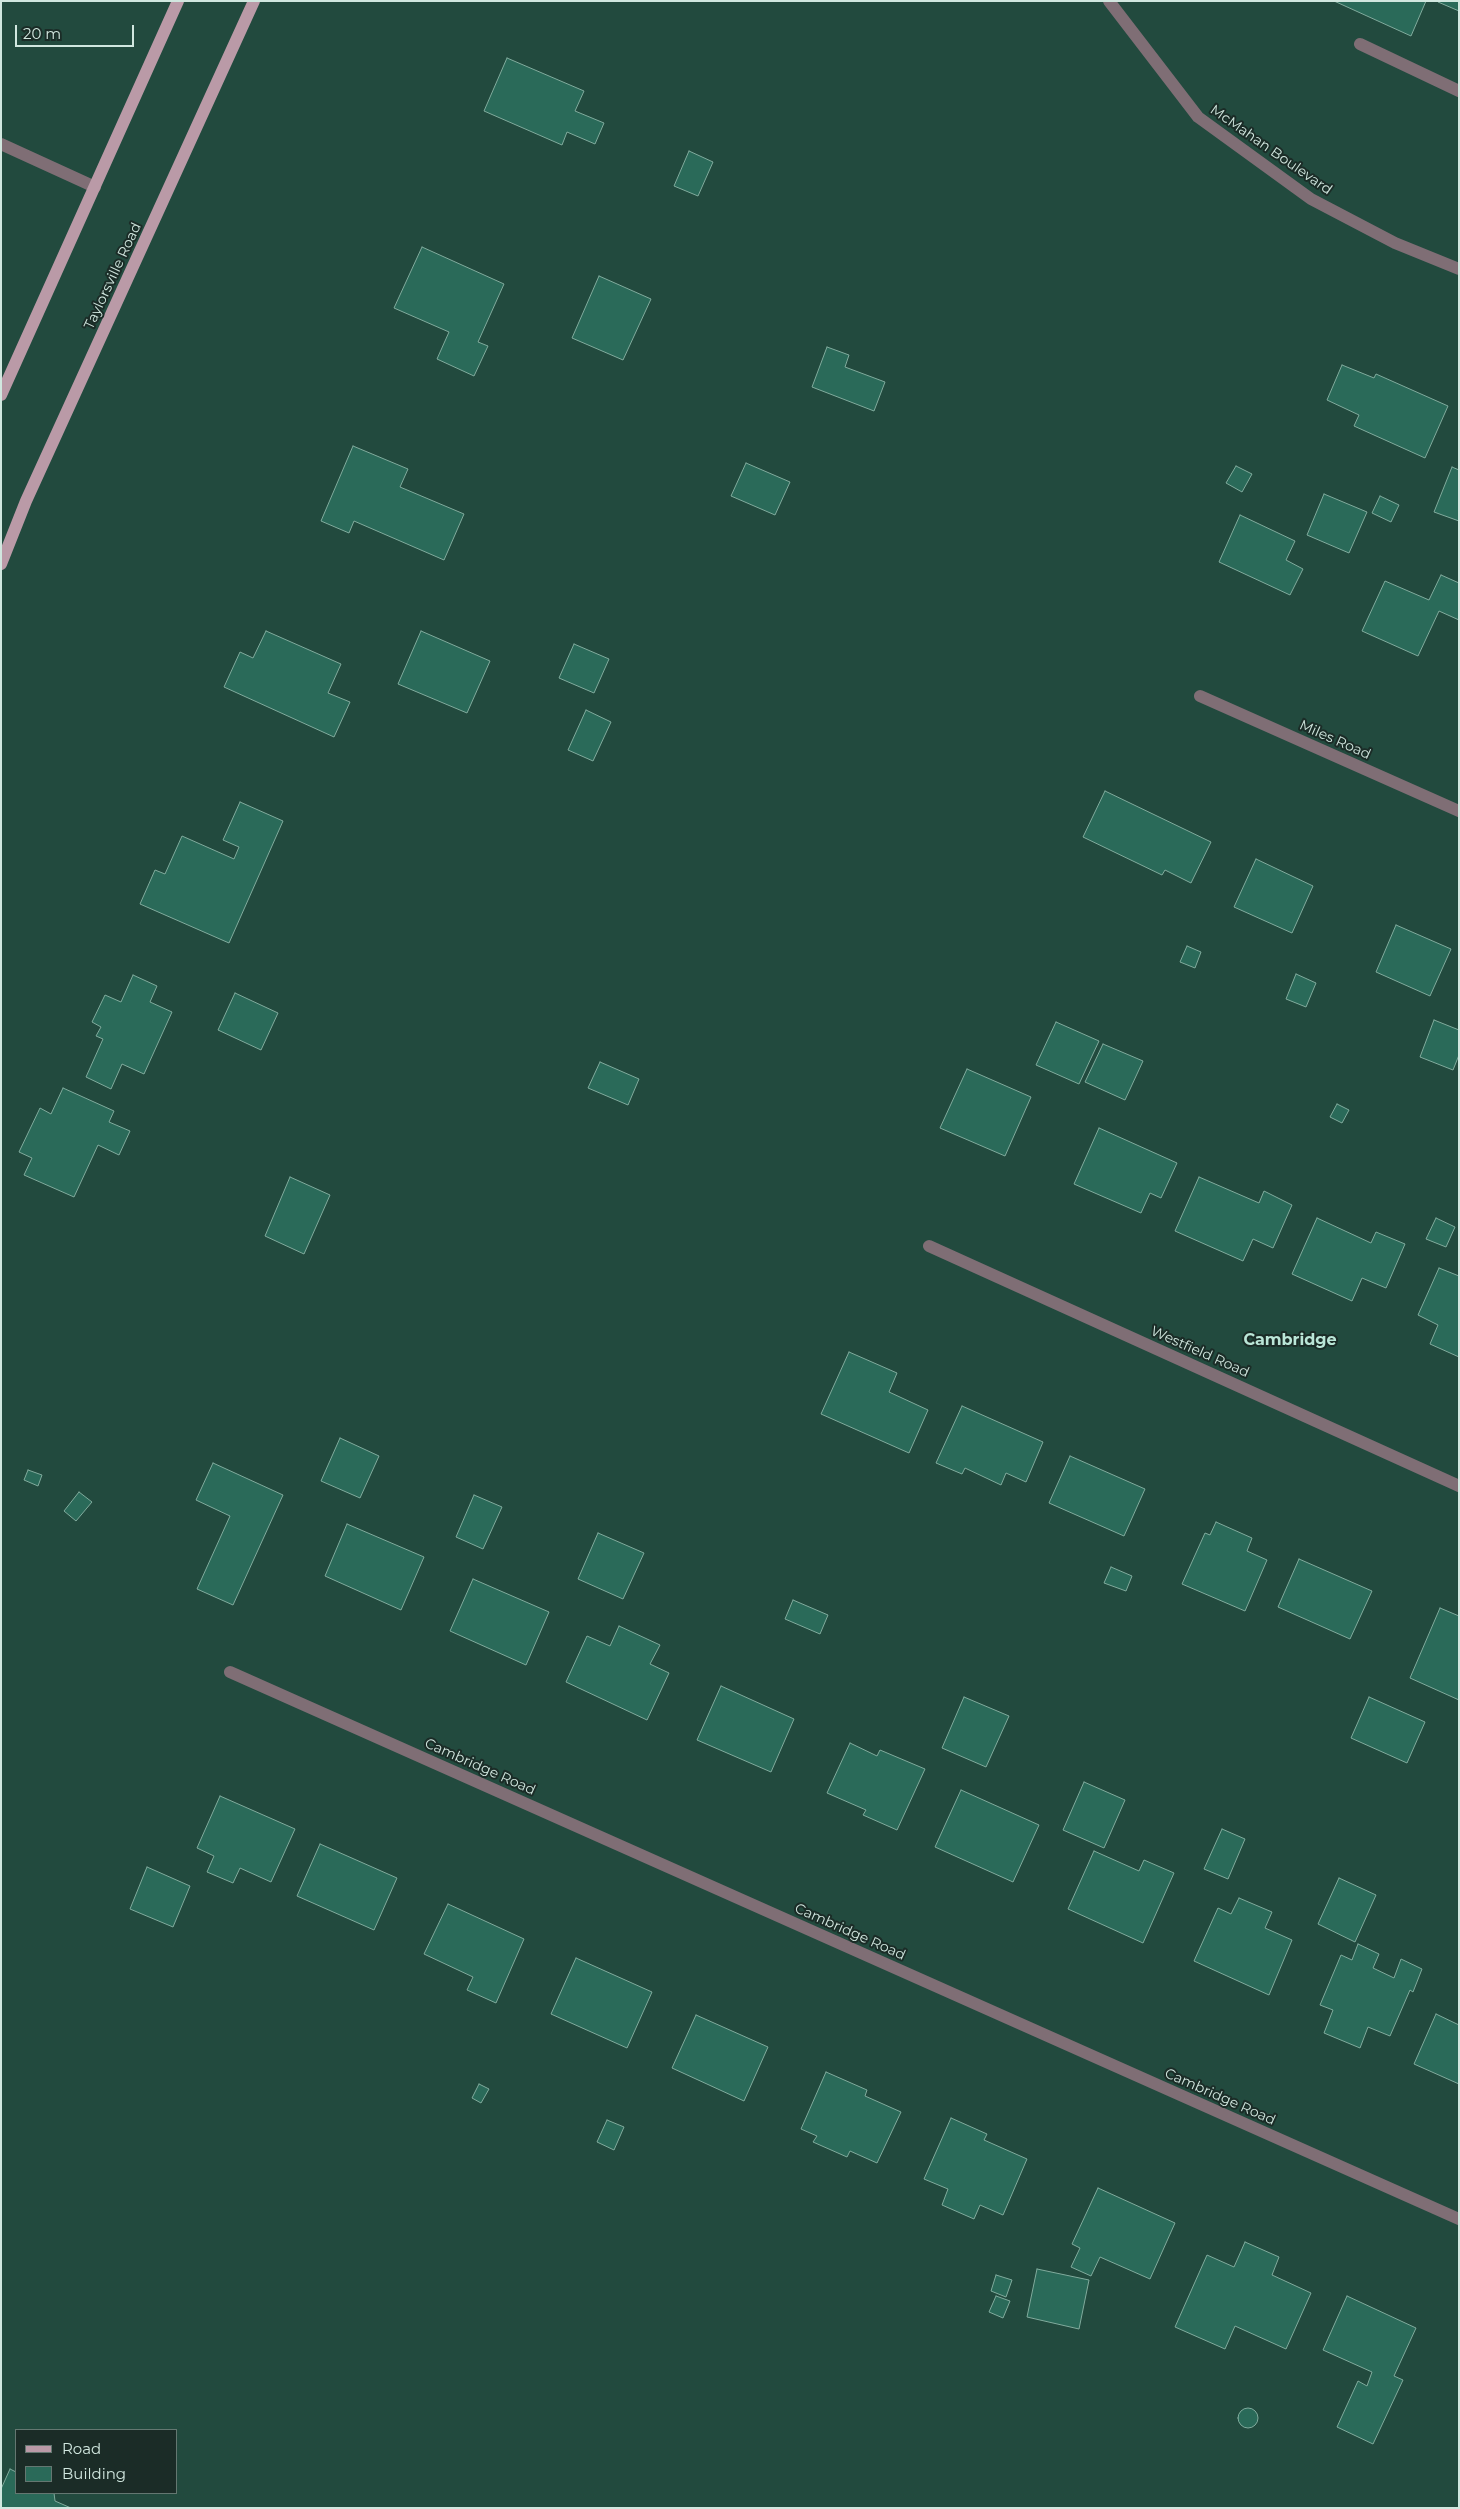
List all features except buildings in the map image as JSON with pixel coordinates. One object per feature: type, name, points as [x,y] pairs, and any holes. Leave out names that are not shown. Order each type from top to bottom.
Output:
[{"type":"main road","points":[[1,396],[178,1]]},
{"type":"main road","name":"Taylorsville Road","points":[[1,564],[26,501],[254,1]]},
{"type":"street","name":"McMahan Boulevard","points":[[1109,1],[1198,117],[1312,199],[1394,243],[1459,269]]},
{"type":"street","points":[[1360,44],[1459,91]]},
{"type":"street","points":[[1,144],[95,187]]},
{"type":"street","name":"Miles Road","points":[[1200,696],[1459,811]]},
{"type":"street","name":"Westfield Road","points":[[929,1246],[1459,1486]]},
{"type":"street","name":"Cambridge Road","points":[[230,1672],[1459,2220]]},
{"type":"district","name":"Cambridge","points":[[1290,1340]]}]
